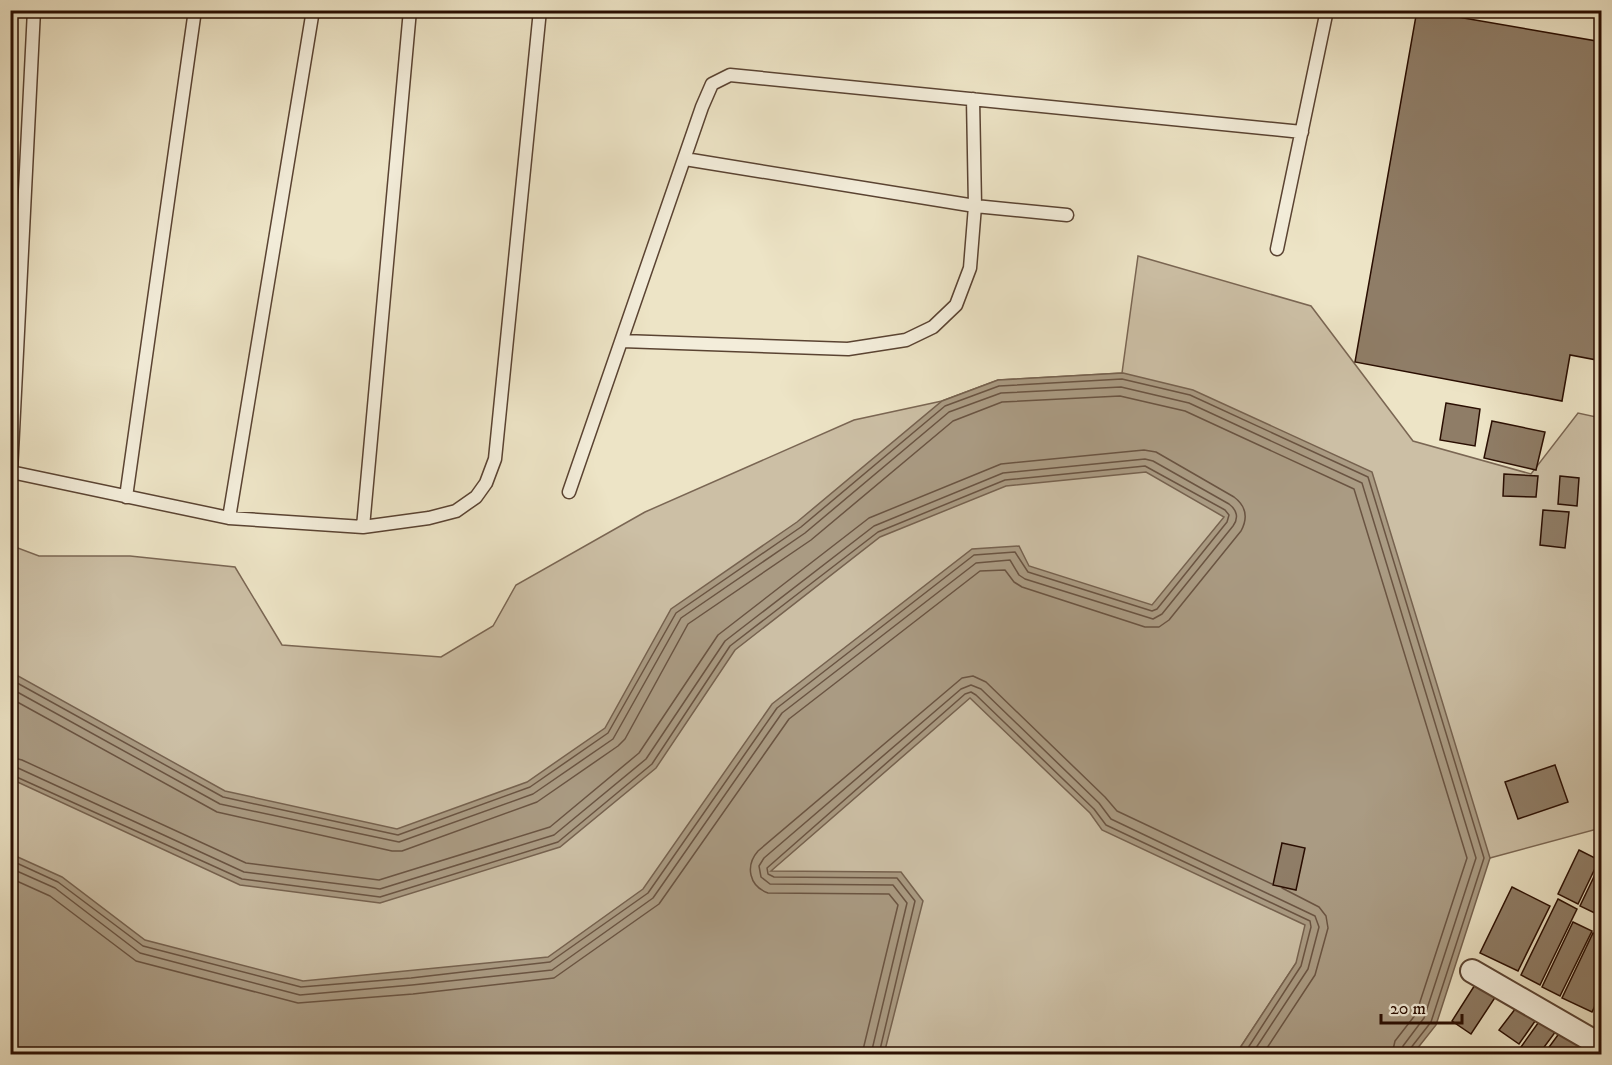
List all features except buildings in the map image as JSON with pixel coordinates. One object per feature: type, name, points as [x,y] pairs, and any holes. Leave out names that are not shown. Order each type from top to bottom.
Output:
[{"type":"street","points":[[1473,971],[1602,1046]]},
{"type":"lane","points":[[34,10],[10,472],[229,518],[363,527],[429,518],[456,511],[476,497],[486,483],[495,459],[540,10]]},
{"type":"lane","points":[[126,497],[195,10]]},
{"type":"lane","points":[[229,518],[313,10]]},
{"type":"lane","points":[[363,527],[410,10]]},
{"type":"lane","points":[[1277,249],[1327,10]]},
{"type":"lane","points":[[569,492],[712,84],[730,75],[1302,132]]},
{"type":"lane","points":[[622,341],[848,349],[906,340],[933,327],[956,305],[970,268],[975,206],[973,99]]},
{"type":"lane","points":[[685,159],[975,206],[1068,215]]},
{"type":"shaded area","points":[[1138,256],[1311,306],[1413,441],[1531,474],[1578,413],[1601,418],[1601,828],[1490,858],[1296,963],[1236,1054],[11,1054],[10,545],[39,556],[130,556],[235,567],[282,645],[441,657],[493,626],[516,585],[645,512],[854,420],[942,401],[998,380],[1122,373]]},
{"type":"water","points":[[1123,373],[1193,390],[1372,472],[1490,858],[1436,1025],[1413,1054],[1236,1054],[1296,963],[1305,925],[1102,830],[1090,813],[970,698],[771,871],[901,872],[923,901],[884,1054],[11,1054],[11,854],[62,877],[145,940],[303,981],[548,957],[643,889],[772,704],[972,549],[1019,546],[1029,566],[1152,605],[1224,517],[1146,472],[1006,486],[880,537],[735,650],[656,768],[560,847],[380,903],[240,885],[11,779],[11,672],[225,791],[397,829],[527,782],[605,728],[671,609],[797,522],[942,401],[998,380]]}]
